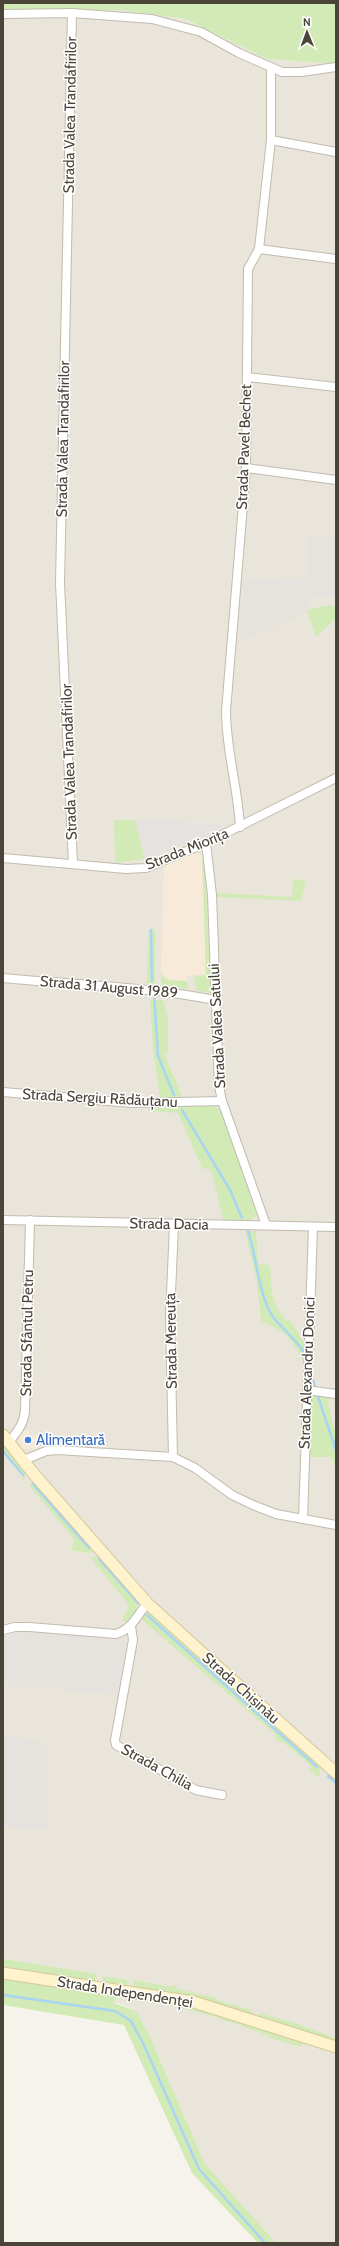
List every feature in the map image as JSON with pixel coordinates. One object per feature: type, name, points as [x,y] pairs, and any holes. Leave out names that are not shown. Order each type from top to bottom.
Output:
[{"type":"street","points":[[3,14],[72,13],[152,19],[201,32],[271,68],[282,72],[301,72],[336,67]]},
{"type":"street","name":"Strada Valea Trandafirilor","points":[[72,13],[60,583],[73,864]]},
{"type":"street","name":"Strada Pavel Bechet","points":[[240,827],[239,800],[227,732],[226,711],[246,468],[248,269],[259,249],[271,140],[271,68]]},
{"type":"street","points":[[271,140],[336,152]]},
{"type":"street","points":[[259,249],[336,259]]},
{"type":"street","points":[[246,377],[336,386]]},
{"type":"street","points":[[246,468],[336,480]]},
{"type":"street","name":"Strada Miorița","points":[[3,858],[126,869],[146,868],[240,827],[336,778]]},
{"type":"street","name":"Strada Valea Satului","points":[[206,843],[212,895],[219,1086],[222,1101],[266,1225]]},
{"type":"street","name":"Strada 31 August 1989","points":[[3,978],[90,986],[158,990],[215,1000]]},
{"type":"street","name":"Strada Sergiu Rădăuțanu","points":[[3,1092],[132,1103],[222,1101]]},
{"type":"street","name":"Strada Dacia","points":[[3,1220],[174,1225],[336,1227]]},
{"type":"street","name":"Strada Sfântul Petru","points":[[6,1438],[22,1424],[26,1411],[30,1220]]},
{"type":"street","name":"Strada Mereuța","points":[[173,1457],[170,1294],[174,1225]]},
{"type":"street","name":"Strada Alexandru Donici","points":[[302,1519],[313,1226]]},
{"type":"street","points":[[306,1390],[336,1394]]},
{"type":"street","name":"Strada Chișinău","points":[[6,1438],[100,1552],[147,1603],[336,1773]]},
{"type":"street","points":[[24,1460],[46,1451],[57,1450],[173,1457],[195,1468],[232,1495],[253,1505],[276,1514],[336,1525]]},
{"type":"street","points":[[3,1630],[15,1627],[116,1634],[124,1632],[131,1626],[147,1603]]},
{"type":"street","name":"Strada Chilia","points":[[131,1626],[133,1640],[115,1740],[120,1749],[196,1790],[222,1795]]},
{"type":"street","name":"Strada Independenței","points":[[3,1973],[194,2002],[336,2047]]},
{"type":"shaded area","points":[[3,10],[120,10],[186,19],[267,59],[336,64],[336,2243],[276,2243],[222,2185],[205,2164],[148,2032],[136,2011],[122,2004],[3,1986]]},
{"type":"shaded area","points":[[308,537],[336,537],[336,592],[334,595],[307,598],[307,614],[240,641],[243,579],[307,578]]},
{"type":"shaded area","points":[[135,820],[222,823],[222,828],[145,859]]},
{"type":"shaded area","points":[[196,853],[202,855],[206,975],[187,976],[187,981],[167,980],[161,973],[164,865]]},
{"type":"shaded area","points":[[29,1429],[29,1435],[37,1435],[37,1449],[24,1449],[19,1443],[20,1436],[24,1430]]},
{"type":"shaded area","points":[[31,1630],[119,1638],[127,1643],[118,1691],[110,1694],[61,1690],[59,1687],[53,1687],[50,1689],[3,1685],[3,1635]]},
{"type":"shaded area","points":[[3,1734],[49,1744],[47,1829],[3,1828]]},
{"type":"green space","points":[[3,3],[336,3],[336,64],[267,59],[186,19],[120,10],[3,10]]},
{"type":"green space","points":[[330,605],[336,608],[336,618],[316,637],[307,610]]},
{"type":"green space","points":[[114,820],[135,820],[145,859],[115,863]]},
{"type":"green space","points":[[202,855],[205,858],[211,993],[196,990],[194,976],[206,975]]},
{"type":"green space","points":[[293,879],[306,880],[301,901],[216,897],[216,893],[292,897]]},
{"type":"green space","points":[[149,929],[155,929],[155,984],[145,983],[147,981]]},
{"type":"green space","points":[[161,973],[167,980],[187,981],[189,989],[162,985]]},
{"type":"green space","points":[[150,1000],[163,1000],[168,1018],[168,1052],[164,1053],[182,1097],[160,1098],[153,1048]]},
{"type":"green space","points":[[207,1104],[220,1109],[224,1115],[254,1203],[257,1216],[247,1222],[224,1222],[211,1170],[202,1168],[178,1113],[149,1111],[149,1105]]},
{"type":"green space","points":[[245,1231],[256,1231],[258,1264],[270,1265],[273,1295],[277,1308],[287,1321],[290,1320],[305,1344],[304,1363],[296,1347],[288,1337],[277,1329],[261,1321],[257,1282]]},
{"type":"green space","points":[[309,1396],[330,1396],[328,1404],[336,1435],[336,1468],[331,1457],[309,1457]]},
{"type":"green space","points":[[3,1443],[27,1472],[20,1486],[23,1477],[3,1453]]},
{"type":"green space","points":[[33,1480],[94,1551],[87,1553],[71,1550],[75,1540],[29,1485]]},
{"type":"green space","points":[[100,1556],[138,1601],[137,1609],[128,1622],[122,1621],[129,1605],[90,1557]]},
{"type":"green space","points":[[151,1612],[321,1766],[319,1778],[310,1771],[311,1766],[284,1743],[275,1739],[276,1735],[141,1619],[144,1614]]},
{"type":"green space","points":[[3,1959],[97,1974],[96,1983],[3,1969]]},
{"type":"green space","points":[[103,1976],[129,1980],[128,1989],[102,1985]]},
{"type":"green space","points":[[3,1977],[177,2002],[303,2040],[301,2047],[267,2037],[267,2035],[231,2022],[193,2011],[155,2002],[115,1998],[114,2003],[136,2011],[148,2032],[205,2164],[276,2243],[258,2243],[192,2173],[124,2025],[3,2005]]},
{"type":"green space","points":[[134,1980],[172,1987],[173,1984],[178,1989],[217,1998],[217,2000],[252,2010],[251,2016],[133,1988]]},
{"type":"green space","points":[[259,2013],[295,2023],[336,2038],[336,2044],[258,2018]]},
{"type":"waterway","points":[[151,930],[152,981]]},
{"type":"waterway","points":[[154,995],[158,1056],[174,1095]]},
{"type":"waterway","points":[[182,1110],[230,1190],[242,1218]]},
{"type":"waterway","points":[[248,1231],[261,1287],[268,1309],[273,1317],[303,1351]]},
{"type":"waterway","points":[[311,1373],[315,1387]]},
{"type":"waterway","points":[[318,1397],[336,1450]]},
{"type":"waterway","points":[[3,1451],[23,1475]]},
{"type":"waterway","points":[[33,1484],[89,1548]]},
{"type":"waterway","points":[[99,1559],[138,1603]]},
{"type":"waterway","points":[[147,1615],[317,1767]]},
{"type":"waterway","points":[[328,1776],[336,1783]]},
{"type":"waterway","points":[[3,1995],[115,2011],[131,2021],[143,2043],[199,2169],[265,2243]]},
{"type":"place","name":"Alimentară","points":[[28,1440]]}]
